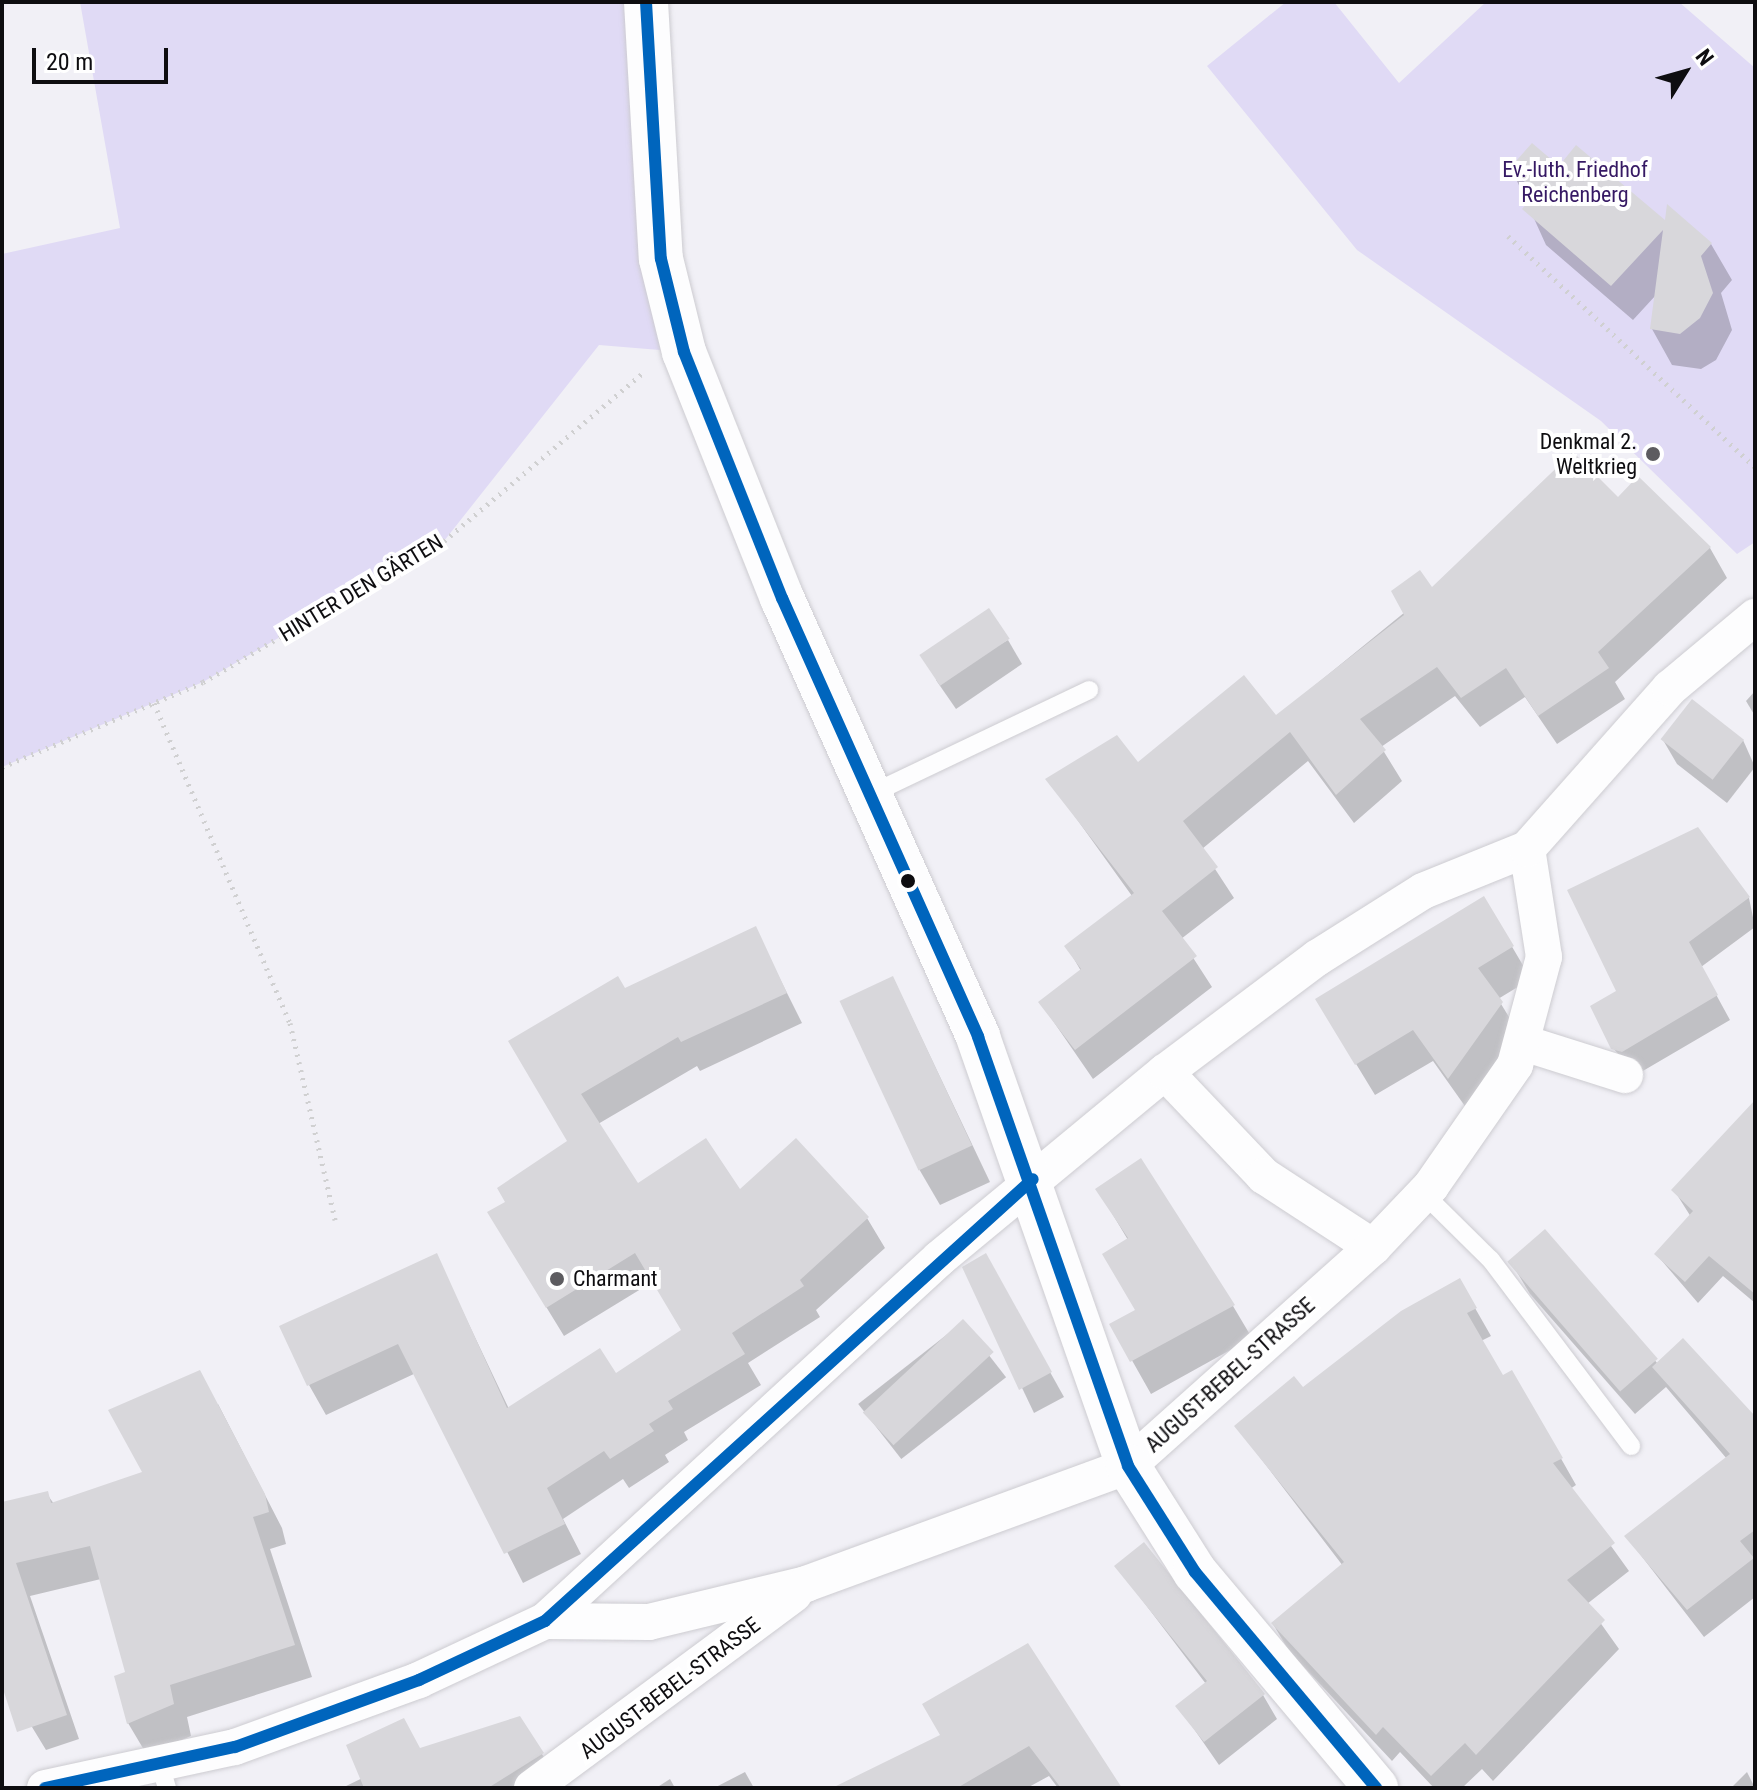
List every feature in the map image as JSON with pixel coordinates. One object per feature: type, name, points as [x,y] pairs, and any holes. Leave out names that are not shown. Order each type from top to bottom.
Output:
[{"type":"street","points":[[646,2],[661,259],[684,352],[1033,1179],[1128,1466],[1195,1572],[1376,1788]]},
{"type":"street","name":"AUGUST-BEBEL-STRASSE","points":[[45,1788],[164,1777],[235,1747],[419,1680],[545,1621],[1033,1179],[1165,1072],[1317,958],[1423,891],[1527,849],[1670,688],[1755,617]]},
{"type":"street","name":"AUGUST-BEBEL-STRASSE","points":[[545,1621],[649,1622],[806,1584],[1128,1466],[1373,1247],[1424,1194],[1524,1043],[1544,957],[1527,849]]},
{"type":"street","points":[[1524,1043],[1625,1075]]},
{"type":"street","points":[[1165,1072],[1264,1176],[1373,1247]]},
{"type":"street","name":"AUGUST-BEBEL-STRASSE","points":[[532,1788],[806,1584]]},
{"type":"lane","points":[[869,795],[1089,690]]},
{"type":"lane","points":[[1424,1194],[1491,1260],[1631,1446]]},
{"type":"path","points":[[1508,236],[1755,467]]},
{"type":"path","name":"HINTER DEN GÄRTEN","points":[[2,767],[154,703],[444,541],[632,379],[684,352]]},
{"type":"path","points":[[154,703],[290,1023],[335,1220]]},
{"type":"green space","points":[[80,2],[646,2],[684,352],[599,345],[444,541],[203,682],[2,767],[2,254],[120,228]]},
{"type":"green space","name":"Ev.-luth. Friedhof Reichenberg","points":[[1286,2],[1334,2],[1399,83],[1486,2],[1679,2],[1755,68],[1755,542],[1737,554],[1601,421],[1357,250],[1207,66]]},
{"type":"building","points":[[1532,143],[1559,166],[1576,145],[1665,220],[1667,204],[1712,243],[1701,256],[1713,293],[1700,318],[1680,334],[1650,329],[1663,230],[1611,286],[1522,209],[1537,192],[1509,169]]},
{"type":"building","points":[[1573,452],[1618,497],[1638,476],[1711,547],[1598,652],[1609,668],[1538,716],[1506,668],[1461,698],[1437,667],[1360,719],[1386,750],[1336,795],[1290,732],[1183,821],[1218,867],[1162,911],[1197,956],[1075,1050],[1038,1002],[1081,969],[1064,946],[1134,893],[1045,779],[1117,735],[1138,762],[1244,675],[1276,715],[1404,615],[1391,591],[1420,570],[1432,587]]},
{"type":"building","points":[[989,608],[1010,639],[940,686],[919,655]]},
{"type":"building","points":[[1692,699],[1744,740],[1713,780],[1661,739]]},
{"type":"building","points":[[1698,827],[1750,897],[1689,942],[1718,995],[1622,1052],[1611,1049],[1590,1006],[1616,991],[1567,890]]},
{"type":"building","points":[[1484,896],[1514,946],[1478,968],[1503,1002],[1448,1079],[1413,1030],[1355,1065],[1315,999]]},
{"type":"building","points":[[756,926],[787,993],[681,1042],[678,1037],[581,1094],[638,1183],[706,1138],[740,1189],[796,1138],[869,1217],[800,1280],[804,1286],[732,1333],[745,1354],[668,1401],[673,1409],[649,1424],[654,1431],[610,1459],[604,1451],[547,1488],[565,1524],[504,1554],[398,1344],[307,1386],[279,1326],[437,1253],[507,1408],[600,1348],[616,1373],[681,1330],[635,1253],[546,1308],[487,1212],[505,1202],[497,1188],[567,1141],[508,1041],[618,976],[625,988]]},
{"type":"building","points":[[893,976],[972,1145],[919,1170],[840,1001]]},
{"type":"building","points":[[1755,1100],[1755,1294],[1709,1256],[1685,1282],[1654,1254],[1693,1211],[1671,1190]]},
{"type":"building","points":[[1141,1158],[1235,1305],[1130,1362],[1109,1324],[1135,1310],[1102,1254],[1128,1238],[1095,1189]]},
{"type":"building","points":[[1545,1229],[1658,1359],[1620,1392],[1507,1262]]},
{"type":"building","points":[[986,1253],[1052,1372],[1019,1390],[962,1267]]},
{"type":"building","points":[[1460,1278],[1477,1308],[1467,1313],[1503,1375],[1512,1370],[1563,1458],[1553,1463],[1615,1543],[1567,1580],[1605,1620],[1476,1755],[1465,1743],[1431,1776],[1383,1727],[1376,1735],[1271,1623],[1344,1562],[1234,1426],[1294,1376],[1303,1387],[1401,1311]]},
{"type":"building","points":[[963,1319],[994,1352],[893,1445],[863,1412]]},
{"type":"building","points":[[1683,1338],[1755,1416],[1755,1530],[1740,1541],[1754,1558],[1687,1610],[1624,1536],[1730,1454],[1652,1367]]},
{"type":"building","points":[[200,1370],[265,1494],[269,1512],[253,1517],[295,1645],[170,1685],[174,1704],[127,1724],[114,1676],[125,1672],[90,1546],[16,1563],[67,1715],[17,1732],[2,1686],[2,1502],[48,1491],[51,1503],[142,1472],[108,1410]]},
{"type":"building","points":[[1144,1542],[1265,1694],[1204,1742],[1175,1706],[1207,1681],[1114,1566]]},
{"type":"building","points":[[1028,1643],[1122,1788],[1061,1788],[1029,1746],[957,1788],[832,1788],[940,1735],[922,1704]]},
{"type":"building","points":[[520,1716],[544,1753],[488,1788],[364,1788],[346,1745],[404,1718],[420,1748]]},
{"type":"transit line","points":[[646,2],[661,259],[684,352],[782,598],[978,1037],[1128,1466],[1195,1572],[1376,1788]]},
{"type":"transit line","points":[[45,1788],[235,1747],[419,1680],[545,1621],[1033,1179]]},
{"type":"place","name":"Denkmal 2. Weltkrieg","points":[[1653,454]]},
{"type":"place","name":"Charmant","points":[[557,1279]]}]
